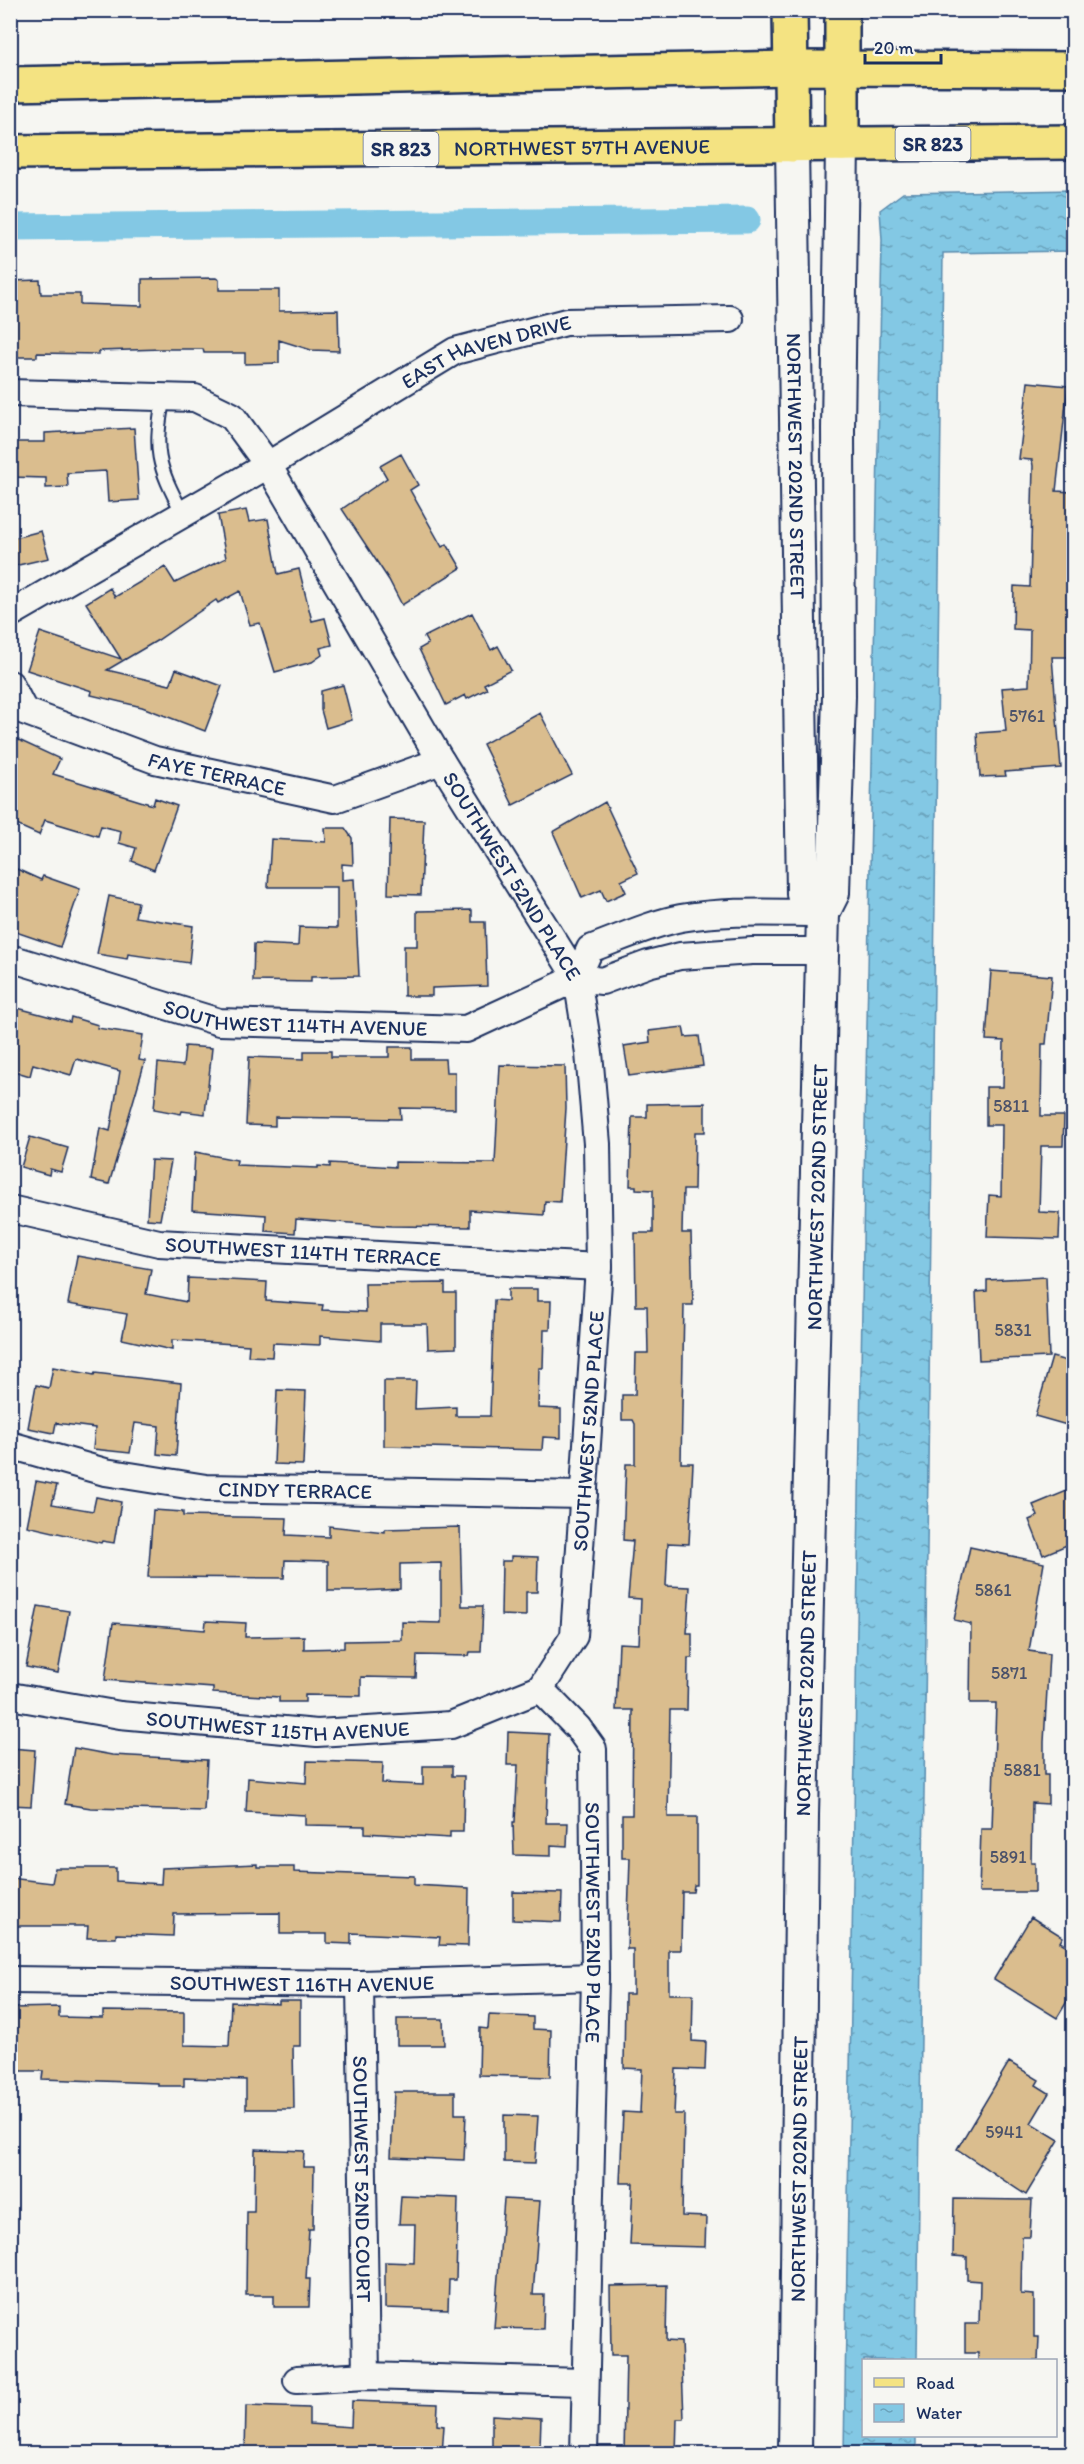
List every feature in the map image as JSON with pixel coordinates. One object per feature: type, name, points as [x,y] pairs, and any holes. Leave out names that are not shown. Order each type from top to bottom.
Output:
[{"type":"main road","name":"NORTHWEST 202ND STREET","points":[[790,10],[792,145]]},
{"type":"main road","name":"NORTHWEST 202ND STREET","points":[[842,10],[842,144]]},
{"type":"main road","points":[[10,84],[791,68],[1074,69]]},
{"type":"main road","name":"SR 823","points":[[792,145],[1074,142]]},
{"type":"main road","name":"NORTHWEST 57TH AVENUE","points":[[10,152],[792,145]]},
{"type":"street","name":"NORTHWEST 202ND STREET","points":[[795,2454],[802,1815],[823,913],[833,893],[840,696],[838,429],[842,144]]},
{"type":"street","name":"NORTHWEST 202ND STREET","points":[[792,145],[803,894],[823,913]]},
{"type":"street","name":"EAST HAVEN DRIVE","points":[[268,465],[455,351],[566,322],[730,319]]},
{"type":"street","name":"SOUTHWEST 52ND PLACE","points":[[10,393],[195,398],[232,416],[268,465],[441,761],[577,978],[589,1053],[597,1144],[599,1268],[574,1636],[540,1689],[578,1728],[592,1749],[595,1977],[584,2454]]},
{"type":"street","points":[[10,614],[268,465]]},
{"type":"street","name":"FAYE TERRACE","points":[[10,684],[24,711],[155,760],[335,799],[441,761]]},
{"type":"street","points":[[577,978],[590,949],[682,918],[823,913]]},
{"type":"street","points":[[705,916],[706,953]]},
{"type":"street","points":[[638,931],[648,964]]},
{"type":"street","name":"SOUTHWEST 114TH AVENUE","points":[[10,958],[219,1022],[466,1029],[577,978],[602,981],[648,964],[680,956],[706,953],[823,951]]},
{"type":"street","name":"SOUTHWEST 114TH TERRACE","points":[[10,1209],[159,1243],[599,1268]]},
{"type":"street","name":"CINDY TERRACE","points":[[10,1445],[105,1472],[206,1488],[584,1495]]},
{"type":"street","name":"SOUTHWEST 115TH AVENUE","points":[[10,1696],[120,1715],[317,1733],[451,1725],[540,1689]]},
{"type":"street","name":"SOUTHWEST 116TH AVENUE","points":[[10,1980],[360,1984],[595,1977]]},
{"type":"street","name":"SOUTHWEST 52ND COURT","points":[[360,1984],[366,2376]]},
{"type":"street","points":[[297,2380],[366,2376],[584,2382]]},
{"type":"lane","points":[[164,396],[156,448],[160,468],[183,514]]},
{"type":"water","points":[[1073,190],[1073,251],[943,253],[917,2359],[862,2359],[862,2437],[916,2437],[916,2453],[844,2453],[864,1181],[882,240],[880,210],[903,193]]},
{"type":"building","points":[[216,278],[219,280],[219,290],[279,290],[279,311],[338,310],[339,351],[311,350],[279,340],[279,363],[245,364],[245,353],[204,353],[203,349],[99,351],[99,354],[37,353],[37,357],[15,357],[10,281],[40,280],[41,294],[80,294],[80,304],[142,306],[142,279]]},
{"type":"building","points":[[1028,382],[1068,386],[1056,491],[1072,492],[1069,657],[1052,657],[1061,768],[1005,772],[1006,776],[980,777],[977,733],[1006,731],[1002,688],[1029,686],[1030,630],[1013,629],[1014,586],[1030,587],[1033,466],[1032,460],[1019,459]]},
{"type":"building","points":[[134,428],[139,500],[108,502],[106,471],[67,473],[68,487],[46,488],[46,478],[10,477],[10,442],[45,442],[45,433]]},
{"type":"building","points":[[401,454],[418,485],[410,490],[442,547],[447,544],[461,568],[402,605],[389,580],[342,509],[387,478],[380,466]]},
{"type":"building","points":[[246,510],[249,522],[268,519],[278,574],[299,569],[312,621],[325,618],[332,645],[320,648],[322,655],[312,662],[275,672],[260,623],[250,625],[240,591],[218,603],[216,600],[158,640],[107,670],[170,685],[176,669],[222,686],[205,731],[142,707],[91,695],[92,691],[27,670],[40,632],[121,659],[86,603],[110,588],[115,597],[165,567],[175,583],[226,558],[218,515]]},
{"type":"building","points":[[41,531],[49,558],[14,566],[10,539]]},
{"type":"building","points":[[472,613],[491,650],[498,646],[511,670],[484,684],[487,689],[467,699],[465,695],[446,705],[419,649],[428,644],[424,637]]},
{"type":"building","points":[[343,685],[352,720],[326,728],[321,710],[321,691]]},
{"type":"building","points":[[540,713],[572,775],[513,805],[483,744]]},
{"type":"building","points":[[10,736],[60,759],[53,774],[153,805],[155,798],[177,806],[154,870],[132,861],[136,848],[119,843],[121,831],[101,826],[98,836],[45,820],[39,835],[10,822]]},
{"type":"building","points":[[605,802],[638,873],[621,881],[626,892],[606,901],[601,890],[582,898],[553,832]]},
{"type":"building","points":[[390,819],[424,820],[421,895],[388,894]]},
{"type":"building","points":[[325,828],[345,828],[352,838],[353,865],[342,864],[342,880],[354,879],[359,976],[311,977],[311,982],[253,981],[254,944],[298,946],[299,927],[337,928],[337,887],[268,887],[271,839],[326,842]]},
{"type":"building","points":[[10,866],[41,880],[43,876],[80,889],[60,947],[10,930]]},
{"type":"building","points":[[109,896],[138,902],[135,917],[193,926],[189,963],[128,954],[127,959],[97,954]]},
{"type":"building","points":[[472,910],[472,922],[485,922],[487,986],[432,988],[432,996],[404,996],[404,946],[417,946],[417,911]]},
{"type":"building","points":[[991,971],[1052,976],[1046,1044],[1042,1044],[1041,1116],[1064,1116],[1063,1146],[1041,1146],[1039,1212],[1060,1213],[1059,1239],[987,1237],[989,1195],[1001,1196],[1002,1125],[986,1125],[986,1087],[1003,1087],[1004,1041],[986,1040]]},
{"type":"building","points":[[10,1006],[70,1022],[71,1017],[98,1025],[97,1028],[143,1035],[139,1060],[145,1061],[109,1184],[91,1180],[100,1128],[110,1131],[120,1071],[76,1059],[71,1075],[33,1064],[30,1076],[10,1070]]},
{"type":"building","points":[[683,1027],[685,1037],[699,1036],[703,1066],[629,1076],[624,1046],[650,1042],[649,1031]]},
{"type":"building","points":[[185,1046],[212,1048],[205,1114],[182,1111],[181,1114],[154,1109],[158,1063],[183,1066]]},
{"type":"building","points":[[389,1047],[412,1047],[412,1059],[445,1059],[446,1072],[455,1072],[455,1109],[400,1108],[401,1119],[275,1117],[275,1126],[246,1125],[249,1057],[304,1059],[304,1051],[331,1051],[331,1057],[389,1057]]},
{"type":"building","points":[[500,1065],[565,1066],[566,1108],[560,1202],[545,1201],[544,1215],[470,1210],[470,1227],[391,1226],[296,1219],[295,1233],[265,1231],[266,1215],[192,1210],[195,1152],[237,1160],[236,1165],[318,1168],[318,1166],[330,1167],[330,1163],[395,1167],[395,1162],[495,1163]]},
{"type":"building","points":[[705,1103],[705,1132],[695,1132],[694,1190],[683,1190],[682,1233],[691,1233],[693,1305],[684,1305],[681,1463],[693,1463],[689,1544],[668,1543],[666,1586],[690,1587],[687,1633],[692,1633],[692,1658],[688,1658],[687,1710],[670,1710],[668,1817],[697,1817],[697,1885],[694,1885],[693,1892],[682,1892],[681,1950],[669,1950],[669,1994],[693,1994],[692,2041],[706,2042],[705,2070],[676,2069],[674,2114],[684,2114],[682,2216],[706,2217],[705,2247],[630,2245],[633,2183],[620,2183],[623,2112],[640,2113],[642,2069],[624,2068],[625,1994],[633,1994],[633,1949],[627,1949],[630,1858],[622,1858],[622,1815],[632,1815],[633,1710],[616,1710],[619,1643],[639,1644],[641,1599],[628,1598],[633,1541],[623,1540],[626,1464],[635,1464],[635,1424],[633,1420],[622,1420],[622,1395],[635,1395],[636,1353],[648,1353],[647,1306],[636,1306],[635,1233],[653,1233],[653,1190],[636,1189],[636,1186],[630,1186],[632,1117],[647,1117],[647,1104]]},
{"type":"building","points":[[30,1137],[68,1148],[61,1172],[50,1169],[49,1175],[21,1167]]},
{"type":"building","points":[[151,1160],[171,1161],[160,1220],[147,1219]]},
{"type":"building","points":[[77,1256],[151,1269],[146,1294],[187,1302],[188,1278],[267,1282],[266,1301],[323,1305],[322,1310],[366,1312],[365,1284],[445,1283],[445,1293],[456,1293],[456,1348],[428,1349],[427,1324],[380,1324],[380,1341],[320,1336],[320,1345],[273,1343],[272,1357],[248,1356],[249,1345],[172,1340],[172,1350],[122,1339],[127,1314],[68,1304]]},
{"type":"building","points":[[1046,1277],[1049,1357],[979,1360],[976,1292],[987,1291],[987,1280]]},
{"type":"building","points":[[508,1289],[537,1289],[537,1301],[551,1301],[550,1330],[544,1330],[543,1368],[539,1368],[538,1408],[561,1409],[561,1438],[543,1437],[542,1450],[384,1446],[384,1381],[416,1381],[415,1409],[456,1407],[456,1416],[490,1416],[494,1300],[508,1301]]},
{"type":"building","points":[[1052,1357],[1074,1363],[1068,1392],[1074,1394],[1074,1427],[1035,1416]]},
{"type":"building","points":[[53,1367],[94,1375],[95,1373],[181,1383],[176,1456],[157,1454],[159,1426],[135,1423],[130,1453],[93,1449],[95,1428],[56,1423],[54,1433],[28,1428],[36,1385],[49,1388]]},
{"type":"building","points":[[277,1390],[306,1391],[303,1465],[274,1464]]},
{"type":"building","points":[[36,1481],[57,1485],[52,1504],[93,1511],[96,1497],[121,1502],[114,1543],[102,1541],[101,1543],[27,1526]]},
{"type":"building","points":[[1074,1488],[1074,1542],[1043,1555],[1029,1520],[1038,1516],[1033,1505]]},
{"type":"building","points":[[153,1510],[183,1512],[183,1516],[287,1518],[286,1535],[329,1537],[329,1526],[385,1532],[385,1529],[460,1527],[462,1606],[483,1606],[481,1652],[470,1652],[469,1656],[417,1655],[416,1678],[361,1677],[361,1696],[305,1695],[305,1702],[279,1702],[279,1697],[213,1693],[213,1688],[105,1680],[113,1623],[205,1630],[206,1621],[246,1623],[245,1637],[304,1636],[304,1649],[344,1648],[344,1641],[402,1640],[402,1622],[441,1623],[441,1563],[400,1564],[400,1589],[362,1591],[328,1591],[328,1561],[285,1560],[284,1578],[148,1577]]},
{"type":"building","points":[[970,1547],[1044,1563],[1029,1651],[1049,1654],[1044,1742],[1044,1775],[1048,1775],[1048,1804],[1032,1803],[1031,1863],[1035,1863],[1035,1892],[979,1892],[981,1829],[992,1829],[996,1703],[970,1703],[971,1624],[954,1620]]},
{"type":"building","points":[[511,1556],[538,1557],[537,1592],[526,1592],[526,1616],[501,1615],[502,1561],[511,1561]]},
{"type":"building","points":[[38,1606],[69,1611],[58,1673],[26,1667]]},
{"type":"building","points":[[508,1732],[549,1734],[546,1823],[568,1823],[567,1846],[551,1845],[551,1856],[514,1855],[513,1822],[515,1822],[518,1765],[507,1765]]},
{"type":"building","points":[[10,1748],[35,1750],[31,1806],[10,1805]]},
{"type":"building","points":[[74,1748],[112,1755],[207,1760],[204,1811],[91,1808],[65,1804]]},
{"type":"building","points":[[307,1761],[383,1763],[382,1783],[423,1785],[423,1766],[452,1766],[452,1776],[464,1776],[463,1832],[450,1832],[450,1838],[365,1833],[365,1826],[305,1825],[305,1815],[246,1812],[248,1778],[306,1783]]},
{"type":"building","points":[[257,1864],[257,1867],[294,1867],[294,1872],[414,1876],[414,1885],[469,1888],[468,1946],[439,1945],[440,1937],[351,1933],[351,1944],[327,1943],[327,1934],[280,1934],[280,1913],[174,1914],[173,1936],[116,1934],[116,1938],[87,1938],[88,1926],[15,1926],[16,1913],[10,1913],[10,1878],[52,1883],[55,1868],[116,1868],[116,1881],[161,1884],[162,1868]]},
{"type":"building","points":[[513,1892],[562,1893],[561,1922],[513,1920]]},
{"type":"building","points":[[1031,1917],[1063,1937],[1060,1942],[1074,1950],[1074,1990],[1057,2018],[994,1979]]},
{"type":"building","points":[[279,2001],[300,2001],[300,2046],[293,2046],[294,2109],[246,2109],[246,2080],[184,2078],[184,2086],[158,2086],[158,2083],[42,2079],[43,2071],[10,2071],[12,2008],[59,2007],[59,2017],[103,2018],[103,2011],[184,2012],[184,2045],[229,2046],[231,2002],[279,2004]]},
{"type":"building","points":[[489,2015],[533,2017],[533,2029],[551,2030],[550,2077],[479,2075],[480,2028],[488,2029]]},
{"type":"building","points":[[397,2019],[443,2019],[444,2045],[397,2045]]},
{"type":"building","points":[[1009,2062],[1039,2080],[1036,2085],[1049,2093],[1031,2123],[1059,2140],[1026,2195],[957,2149]]},
{"type":"building","points":[[394,2092],[455,2092],[455,2114],[466,2114],[464,2160],[391,2157]]},
{"type":"building","points":[[504,2115],[538,2116],[535,2163],[504,2162]]},
{"type":"building","points":[[255,2149],[304,2151],[303,2167],[314,2167],[313,2229],[309,2229],[306,2279],[310,2279],[309,2307],[274,2307],[274,2295],[246,2295],[247,2212],[254,2212]]},
{"type":"building","points":[[401,2196],[458,2198],[456,2280],[449,2280],[448,2310],[385,2308],[385,2262],[414,2263],[415,2224],[399,2224]]},
{"type":"building","points":[[504,2199],[540,2201],[533,2295],[544,2295],[543,2329],[494,2328]]},
{"type":"building","points":[[954,2199],[1032,2200],[1030,2237],[1022,2237],[1021,2294],[1034,2295],[1034,2337],[1039,2337],[1038,2359],[978,2359],[978,2353],[965,2353],[965,2324],[979,2324],[980,2281],[967,2280],[967,2257],[953,2256]]},
{"type":"building","points":[[667,2285],[666,2341],[681,2342],[684,2419],[677,2419],[676,2454],[624,2454],[626,2355],[611,2355],[610,2286]]},
{"type":"building","points":[[352,2401],[438,2404],[437,2425],[444,2426],[442,2454],[245,2454],[246,2406],[309,2408],[309,2424],[351,2427]]},
{"type":"building","points":[[492,2415],[541,2418],[540,2447],[525,2447],[526,2452],[492,2451]]},
{"type":"waterway","points":[[10,227],[747,220]]}]
